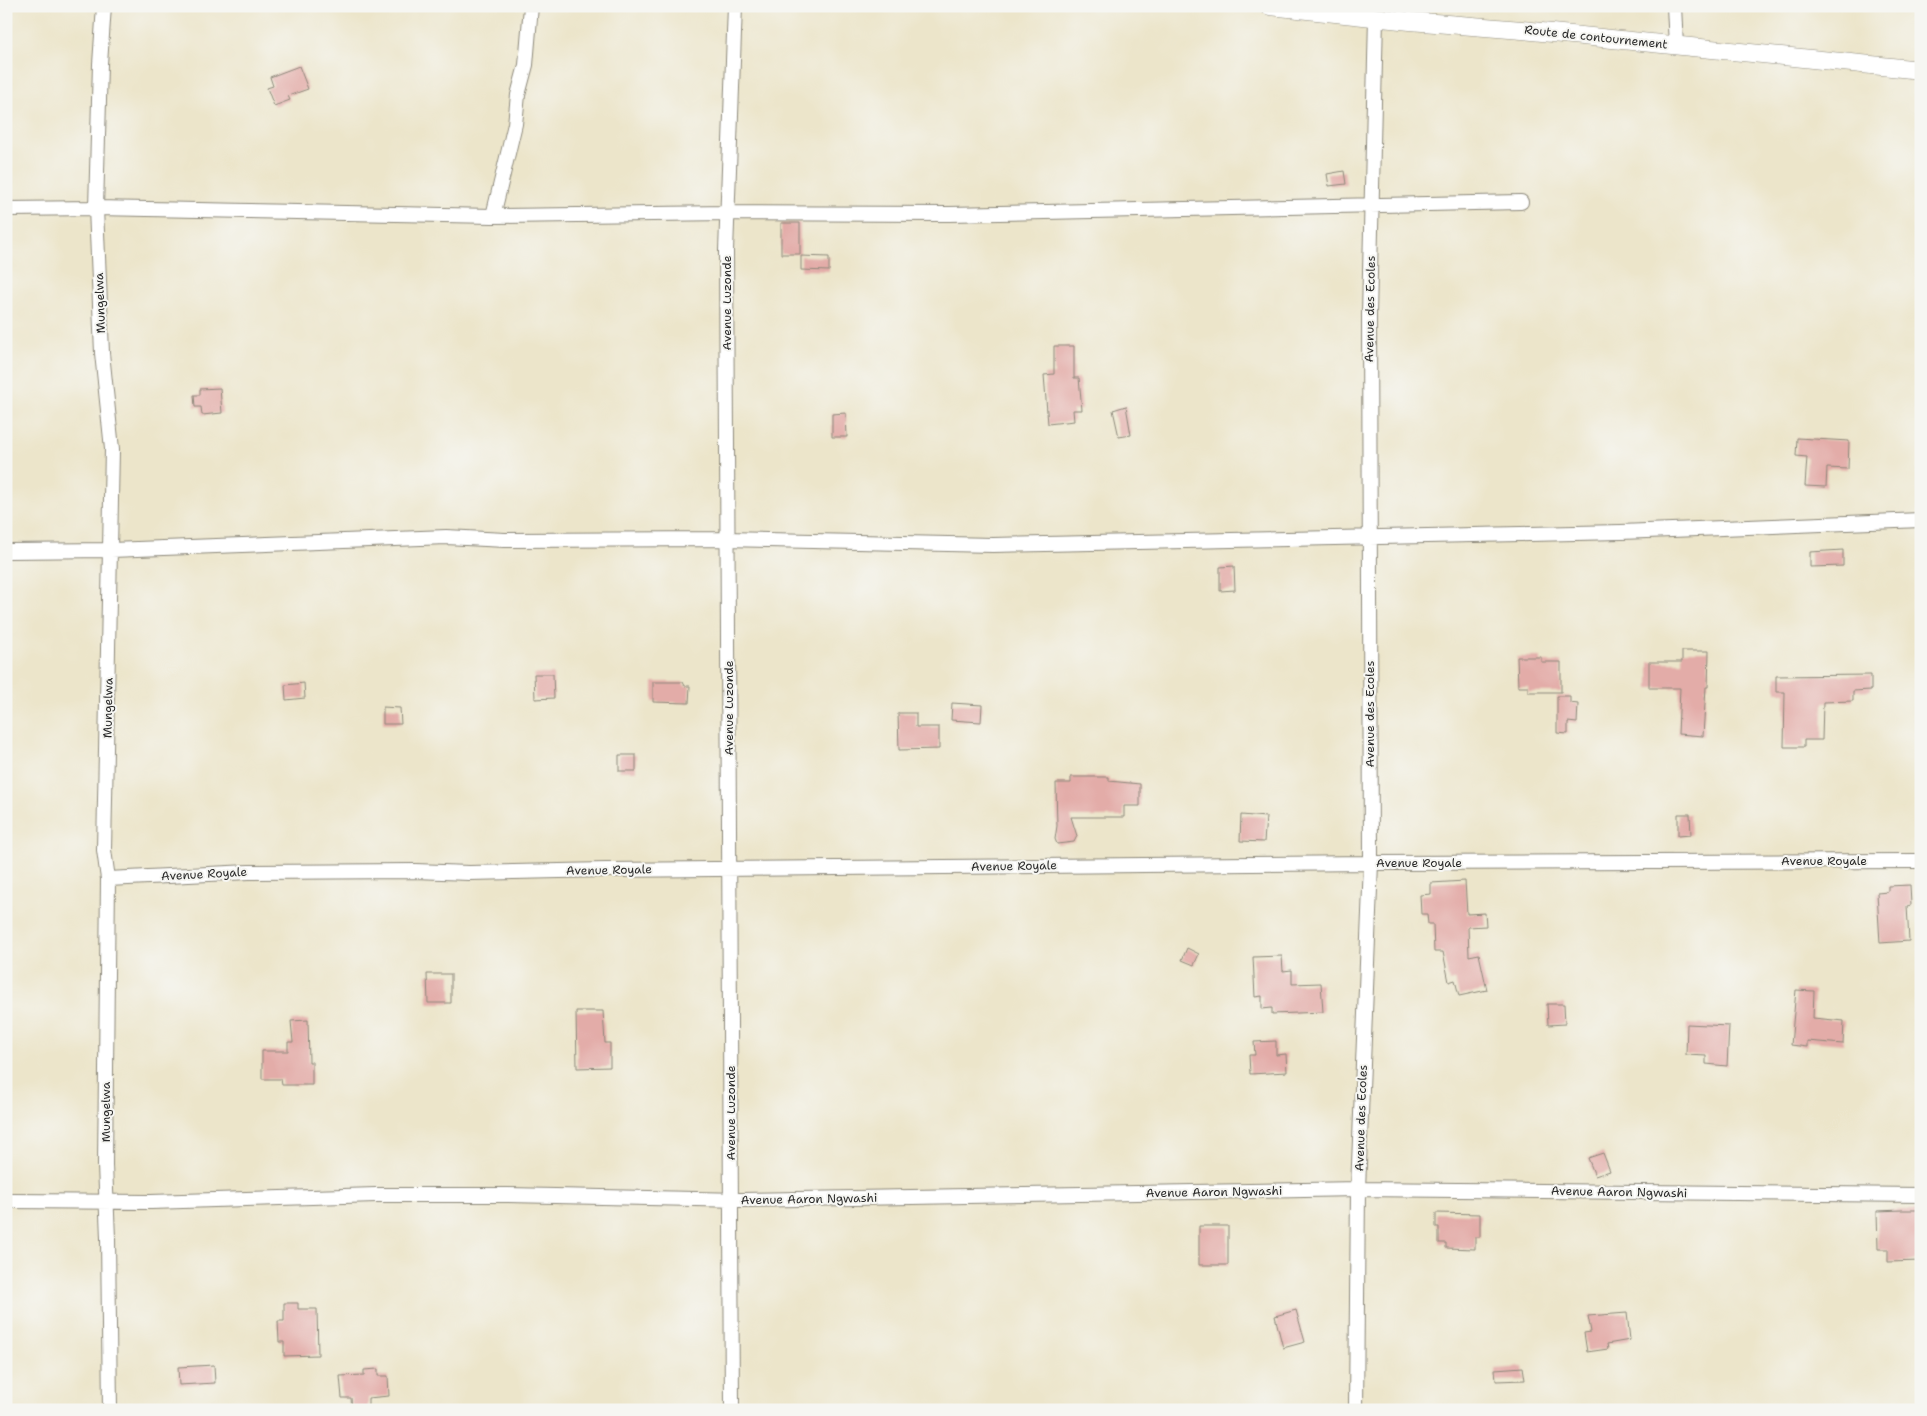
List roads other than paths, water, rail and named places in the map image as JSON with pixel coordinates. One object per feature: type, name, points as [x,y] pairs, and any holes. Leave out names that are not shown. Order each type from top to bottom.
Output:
[{"type":"street","name":"Mungelwa","points":[[104,6],[100,64],[96,208],[102,353],[112,449],[104,850],[108,879],[106,1121],[110,1410]]},
{"type":"street","points":[[493,216],[516,124],[518,95],[526,65],[531,6]]},
{"type":"street","name":"Avenue Luzonde","points":[[732,1410],[728,213],[735,6]]},
{"type":"street","name":"Route de contournement","points":[[1270,6],[1921,70]]},
{"type":"street","points":[[1674,6],[1676,46]]},
{"type":"street","name":"Avenue des Ecoles","points":[[1356,1410],[1358,1189],[1371,863],[1369,315],[1376,17]]},
{"type":"street","points":[[6,209],[96,208],[493,216],[728,213],[950,214],[1521,202]]},
{"type":"street","points":[[6,552],[111,550],[446,537],[544,540],[728,539],[993,545],[1621,532],[1921,520]]},
{"type":"street","name":"Avenue Royale","points":[[108,879],[249,872],[415,871],[469,874],[729,869],[1371,863],[1921,861]]},
{"type":"street","name":"Avenue Aaron Ngwashi","points":[[6,1201],[107,1202],[376,1195],[508,1195],[731,1200],[1358,1189],[1921,1194]]}]
